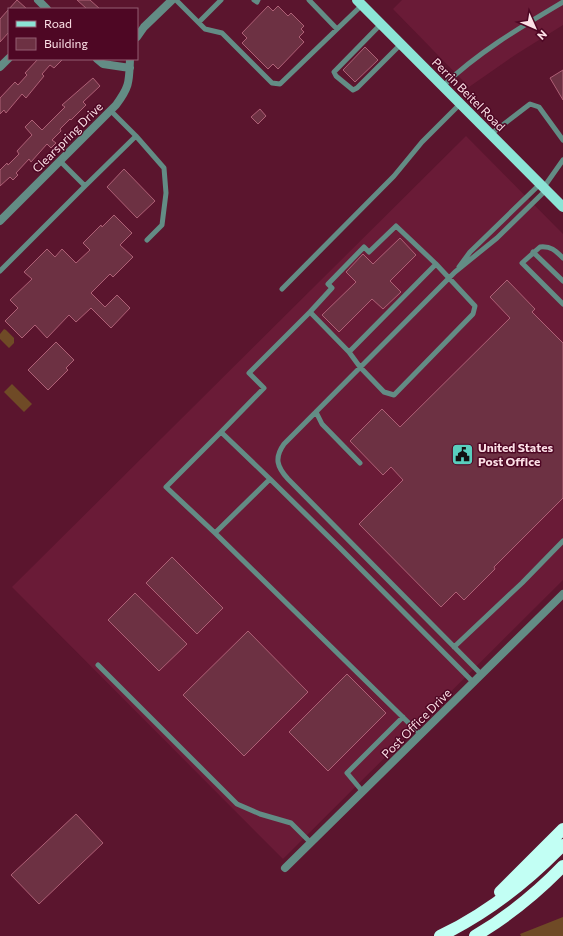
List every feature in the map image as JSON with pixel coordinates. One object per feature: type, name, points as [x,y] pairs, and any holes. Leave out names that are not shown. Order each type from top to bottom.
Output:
[{"type":"highway","points":[[478,914],[563,829]]},
{"type":"highway","points":[[440,936],[478,914],[511,892],[563,845]]},
{"type":"highway","points":[[475,936],[500,920],[537,891],[561,868]]},
{"type":"main road","name":"Perrin Beitel Road","points":[[359,2],[563,207]]},
{"type":"street","points":[[38,0],[46,8]]},
{"type":"street","points":[[138,36],[144,27],[172,0]]},
{"type":"street","points":[[0,67],[8,59]]},
{"type":"street","points":[[98,60],[103,64],[130,68]]},
{"type":"street","name":"Clearspring Drive","points":[[0,221],[116,105],[127,90],[130,79],[130,60]]},
{"type":"street","name":"Post Office Drive","points":[[285,868],[563,594]]},
{"type":"lane","points":[[176,0],[205,29],[222,33],[272,83],[280,84],[337,29],[359,2]]},
{"type":"lane","points":[[199,22],[221,0]]},
{"type":"lane","points":[[254,0],[256,2],[258,0]]},
{"type":"lane","points":[[309,0],[337,29]]},
{"type":"lane","points":[[443,86],[460,69],[478,55],[563,2]]},
{"type":"lane","points":[[381,24],[334,72],[336,76],[353,90],[357,88],[401,44]]},
{"type":"lane","points":[[282,289],[394,176],[422,142],[460,104]]},
{"type":"lane","points":[[491,134],[530,104],[539,107],[563,140]]},
{"type":"lane","points":[[111,111],[136,136],[164,168],[166,193],[162,225],[147,240]]},
{"type":"lane","points":[[0,271],[136,136]]},
{"type":"lane","points":[[455,272],[497,238],[543,187],[563,160]]},
{"type":"lane","points":[[60,162],[85,186]]},
{"type":"lane","points":[[482,674],[281,472],[277,462],[279,451],[284,444],[450,278],[470,252],[543,187]]},
{"type":"lane","points":[[310,312],[349,352],[360,367],[384,392],[394,395],[473,314],[475,306],[450,278],[396,226],[369,252],[364,247],[328,284],[332,288],[249,373],[264,388],[166,488],[215,533],[421,735]]},
{"type":"lane","points":[[563,258],[553,248],[548,246],[540,246],[522,263],[563,304]]},
{"type":"lane","points":[[533,252],[563,281]]},
{"type":"lane","points":[[349,352],[436,264]]},
{"type":"lane","points":[[316,412],[322,424],[360,462]]},
{"type":"lane","points":[[221,432],[340,548],[474,683]]},
{"type":"lane","points":[[215,533],[270,479]]},
{"type":"lane","points":[[454,647],[522,583],[563,541]]},
{"type":"lane","points":[[98,665],[237,804],[260,814],[291,823],[311,843]]},
{"type":"lane","points":[[363,792],[347,774],[403,717]]},
{"type":"shaded area","points":[[402,0],[563,0],[563,25],[515,55],[469,87],[393,9]]},
{"type":"shaded area","points":[[466,136],[563,234],[563,580],[283,859],[12,587]]},
{"type":"shaded area","points":[[4,329],[14,338],[14,343],[9,348],[0,339],[0,334]]},
{"type":"shaded area","points":[[12,384],[32,404],[24,412],[4,392]]},
{"type":"shaded area","points":[[563,917],[563,936],[521,936],[520,934]]},
{"type":"building","points":[[17,0],[26,8],[10,8]]},
{"type":"building","points":[[77,0],[90,0],[99,8],[86,8]]},
{"type":"building","points":[[268,6],[273,11],[278,6],[288,16],[291,13],[304,26],[301,29],[304,32],[299,37],[304,42],[278,69],[273,64],[268,69],[242,43],[247,38],[242,33]]},
{"type":"building","points":[[8,10],[8,33],[0,42],[0,19]]},
{"type":"building","points":[[365,47],[378,60],[355,82],[343,70]]},
{"type":"building","points":[[37,60],[62,60],[54,68],[50,65],[42,74],[44,76],[26,98],[22,94],[6,113],[4,110],[0,114],[0,98],[15,82],[18,85],[27,75],[25,73]]},
{"type":"building","points":[[563,70],[563,100],[550,78]]},
{"type":"building","points":[[93,78],[100,86],[83,102],[86,105],[60,129],[61,131],[52,140],[56,143],[51,148],[47,144],[31,162],[29,159],[16,173],[18,175],[13,180],[10,177],[0,186],[0,170],[7,163],[8,165],[19,154],[17,151],[32,135],[25,127],[32,120],[42,130],[65,107],[62,105]]},
{"type":"building","points":[[260,109],[266,116],[258,124],[251,117]]},
{"type":"building","points":[[124,169],[155,201],[137,218],[107,187]]},
{"type":"building","points":[[114,215],[132,233],[120,245],[133,257],[113,277],[110,274],[91,293],[105,307],[117,295],[130,308],[111,328],[91,308],[76,322],[69,315],[47,338],[35,325],[22,338],[5,321],[18,308],[10,300],[32,279],[24,272],[47,249],[55,257],[62,249],[76,263],[90,250],[83,243],[101,225],[102,227]]},
{"type":"building","points":[[400,238],[416,255],[390,281],[401,292],[383,309],[372,299],[339,332],[322,315],[356,282],[346,272],[363,254],[373,264]]},
{"type":"building","name":"United States Post Office","points":[[507,280],[535,309],[532,312],[563,343],[563,498],[494,567],[495,569],[464,600],[456,592],[441,607],[359,524],[403,480],[391,467],[383,475],[350,441],[382,409],[400,427],[510,318],[490,297]]},
{"type":"building","points":[[56,342],[74,360],[66,368],[68,370],[48,390],[28,370]]},
{"type":"building","points":[[172,557],[223,608],[197,634],[146,583]]},
{"type":"building","points":[[135,593],[187,644],[159,671],[108,620]]},
{"type":"building","points":[[248,631],[308,692],[244,756],[183,695]]},
{"type":"building","points":[[347,674],[386,713],[328,771],[289,732]]},
{"type":"building","points":[[76,814],[103,843],[39,904],[11,875]]},
{"type":"place","name":"United States Post Office","points":[[463,454]]}]
